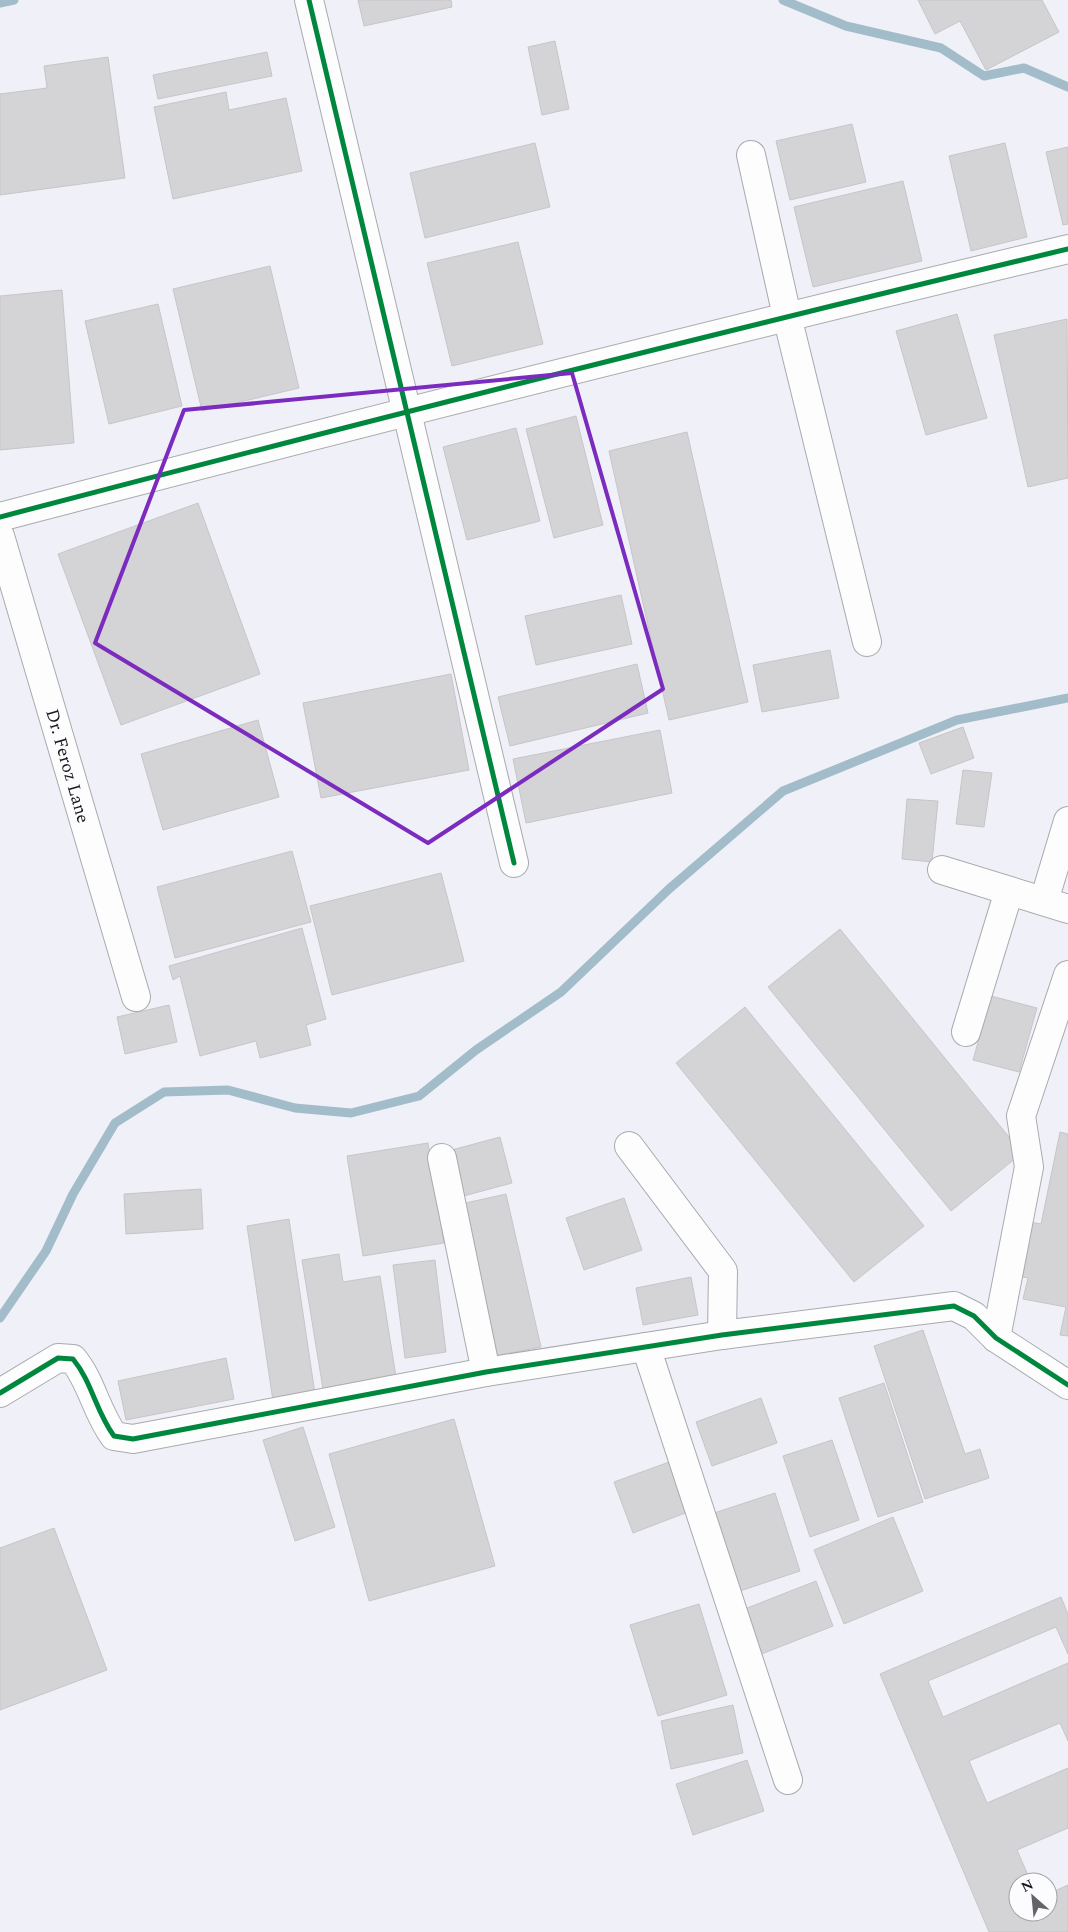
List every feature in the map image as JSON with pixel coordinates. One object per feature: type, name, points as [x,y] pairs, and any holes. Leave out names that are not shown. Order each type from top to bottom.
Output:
[{"type":"street","points":[[309,0],[405,411],[514,863]]},
{"type":"street","points":[[750,155],[787,316],[867,642]]},
{"type":"street","points":[[0,517],[405,411],[787,316],[1068,249]]},
{"type":"street","name":"Dr. Feroz Lane","points":[[0,536],[136,997]]},
{"type":"street","points":[[942,870],[1056,905],[1068,821]]},
{"type":"street","points":[[966,1032],[1009,891]]},
{"type":"street","points":[[996,1338],[1029,1167],[1021,1116],[1068,975]]},
{"type":"street","points":[[630,1146],[723,1271],[722,1335]]},
{"type":"street","points":[[442,1158],[486,1372]]},
{"type":"street","points":[[0,1393],[58,1358],[73,1359],[85,1373],[103,1421],[114,1436],[133,1439],[486,1372],[722,1335],[954,1306],[974,1316],[996,1338],[1068,1385]]},
{"type":"street","points":[[646,1347],[788,1780]]},
{"type":"highlighted area","points":[[572,373],[663,689],[428,843],[95,643],[184,410]]},
{"type":"building","points":[[358,0],[451,0],[452,7],[364,26]]},
{"type":"building","points":[[918,0],[1042,0],[1059,32],[986,70],[960,21],[935,34]]},
{"type":"building","points":[[555,41],[569,109],[542,115],[528,47]]},
{"type":"building","points":[[267,52],[272,76],[158,99],[153,75]]},
{"type":"building","points":[[108,57],[125,178],[0,195],[0,94],[47,88],[44,66]]},
{"type":"building","points":[[226,92],[229,110],[286,98],[302,171],[173,199],[154,107]]},
{"type":"building","points":[[852,124],[866,182],[790,200],[776,141]]},
{"type":"building","points":[[535,143],[550,207],[425,238],[410,173]]},
{"type":"building","points":[[1005,143],[1027,237],[971,251],[949,156]]},
{"type":"building","points":[[1068,147],[1068,224],[1063,225],[1046,152]]},
{"type":"building","points":[[903,181],[922,261],[813,287],[794,207]]},
{"type":"building","points":[[518,242],[543,344],[452,366],[427,263]]},
{"type":"building","points":[[270,266],[299,388],[202,411],[173,289]]},
{"type":"building","points":[[62,290],[74,443],[0,450],[0,296]]},
{"type":"building","points":[[158,304],[182,406],[109,424],[85,321]]},
{"type":"building","points":[[957,314],[987,418],[926,435],[896,331]]},
{"type":"building","points":[[1067,319],[1068,478],[1028,487],[994,335]]},
{"type":"building","points":[[576,416],[603,525],[554,538],[526,429]]},
{"type":"building","points":[[516,428],[540,521],[467,540],[443,447]]},
{"type":"building","points":[[687,432],[748,702],[669,720],[609,451]]},
{"type":"building","points":[[198,503],[260,674],[121,725],[58,554]]},
{"type":"building","points":[[621,595],[632,644],[536,665],[525,616]]},
{"type":"building","points":[[830,650],[839,698],[762,712],[753,665]]},
{"type":"building","points":[[637,664],[648,713],[510,746],[498,697]]},
{"type":"building","points":[[451,674],[469,770],[321,798],[303,703]]},
{"type":"building","points":[[258,720],[279,797],[163,830],[141,754]]},
{"type":"building","points":[[963,727],[974,758],[931,774],[919,743]]},
{"type":"building","points":[[660,730],[672,793],[526,823],[513,759]]},
{"type":"building","points":[[963,770],[992,773],[984,827],[956,824]]},
{"type":"building","points":[[907,799],[938,801],[932,862],[902,859]]},
{"type":"building","points":[[292,851],[311,922],[175,958],[157,887]]},
{"type":"building","points":[[441,873],[464,961],[332,995],[310,906]]},
{"type":"building","points":[[302,928],[326,1019],[306,1025],[311,1045],[260,1058],[256,1041],[200,1056],[180,976],[173,980],[169,966]]},
{"type":"building","points":[[840,929],[1022,1153],[951,1211],[768,987]]},
{"type":"building","points":[[991,996],[1037,1008],[1019,1072],[973,1060]]},
{"type":"building","points":[[169,1005],[177,1042],[125,1054],[117,1017]]},
{"type":"building","points":[[745,1007],[924,1226],[854,1282],[676,1063]]},
{"type":"building","points":[[1060,1132],[1068,1134],[1068,1336],[1060,1335],[1066,1307],[1023,1299],[1028,1278],[1018,1276],[1030,1222],[1041,1224]]},
{"type":"building","points":[[500,1137],[512,1183],[460,1197],[448,1151]]},
{"type":"building","points":[[428,1143],[444,1243],[363,1256],[347,1156]]},
{"type":"building","points":[[201,1189],[203,1229],[126,1234],[124,1194]]},
{"type":"building","points":[[506,1194],[541,1347],[495,1356],[461,1204]]},
{"type":"building","points":[[624,1198],[642,1250],[584,1270],[566,1218]]},
{"type":"building","points":[[289,1219],[315,1394],[273,1401],[247,1226]]},
{"type":"building","points":[[339,1254],[343,1282],[380,1276],[396,1377],[323,1389],[302,1260]]},
{"type":"building","points":[[435,1260],[446,1352],[405,1358],[393,1265]]},
{"type":"building","points":[[691,1277],[698,1315],[643,1325],[636,1288]]},
{"type":"building","points":[[923,1330],[965,1454],[980,1449],[989,1478],[925,1499],[874,1346]]},
{"type":"building","points":[[226,1358],[234,1399],[126,1420],[118,1381]]},
{"type":"building","points":[[884,1383],[923,1502],[878,1517],[839,1398]]},
{"type":"building","points":[[761,1398],[777,1443],[712,1466],[696,1422]]},
{"type":"building","points":[[454,1419],[495,1566],[369,1601],[329,1454]]},
{"type":"building","points":[[303,1427],[335,1527],[295,1541],[263,1440]]},
{"type":"building","points":[[832,1440],[859,1520],[810,1537],[783,1456]]},
{"type":"building","points":[[669,1462],[688,1512],[633,1533],[614,1482]]},
{"type":"building","points":[[775,1493],[800,1571],[734,1593],[708,1515]]},
{"type":"building","points":[[893,1517],[923,1591],[844,1624],[814,1550]]},
{"type":"building","points":[[54,1528],[107,1670],[0,1710],[0,1548]]},
{"type":"building","points":[[816,1581],[833,1626],[759,1655],[742,1610]]},
{"type":"building","points":[[1061,1597],[1068,1614],[1068,1654],[1056,1627],[928,1681],[943,1717],[1068,1663],[1068,1741],[1060,1723],[969,1761],[987,1803],[1068,1768],[1068,1828],[1017,1850],[1027,1872],[1008,1872],[1008,1922],[1058,1922],[1058,1890],[1068,1885],[1068,1932],[989,1932],[880,1674]]},
{"type":"building","points":[[699,1604],[727,1695],[658,1716],[630,1625]]},
{"type":"building","points":[[733,1705],[743,1753],[671,1769],[661,1721]]},
{"type":"building","points":[[747,1760],[764,1811],[693,1835],[676,1784]]},
{"type":"waterway","points":[[0,3],[14,0]]},
{"type":"waterway","points":[[783,0],[846,26],[941,48],[984,76],[1024,68],[1068,87]]},
{"type":"waterway","points":[[0,1318],[46,1251],[73,1194],[115,1123],[164,1092],[228,1090],[295,1108],[351,1113],[419,1096],[476,1050],[561,992],[669,889],[783,791],[957,720],[1068,698]]},
{"type":"cycle path","points":[[309,0],[514,863]]},
{"type":"cycle path","points":[[0,517],[533,380],[1068,249]]},
{"type":"cycle path","points":[[0,1393],[58,1358],[73,1359],[85,1377],[114,1436],[133,1439],[486,1372],[722,1335],[954,1306],[974,1316],[996,1338],[1068,1385]]}]
